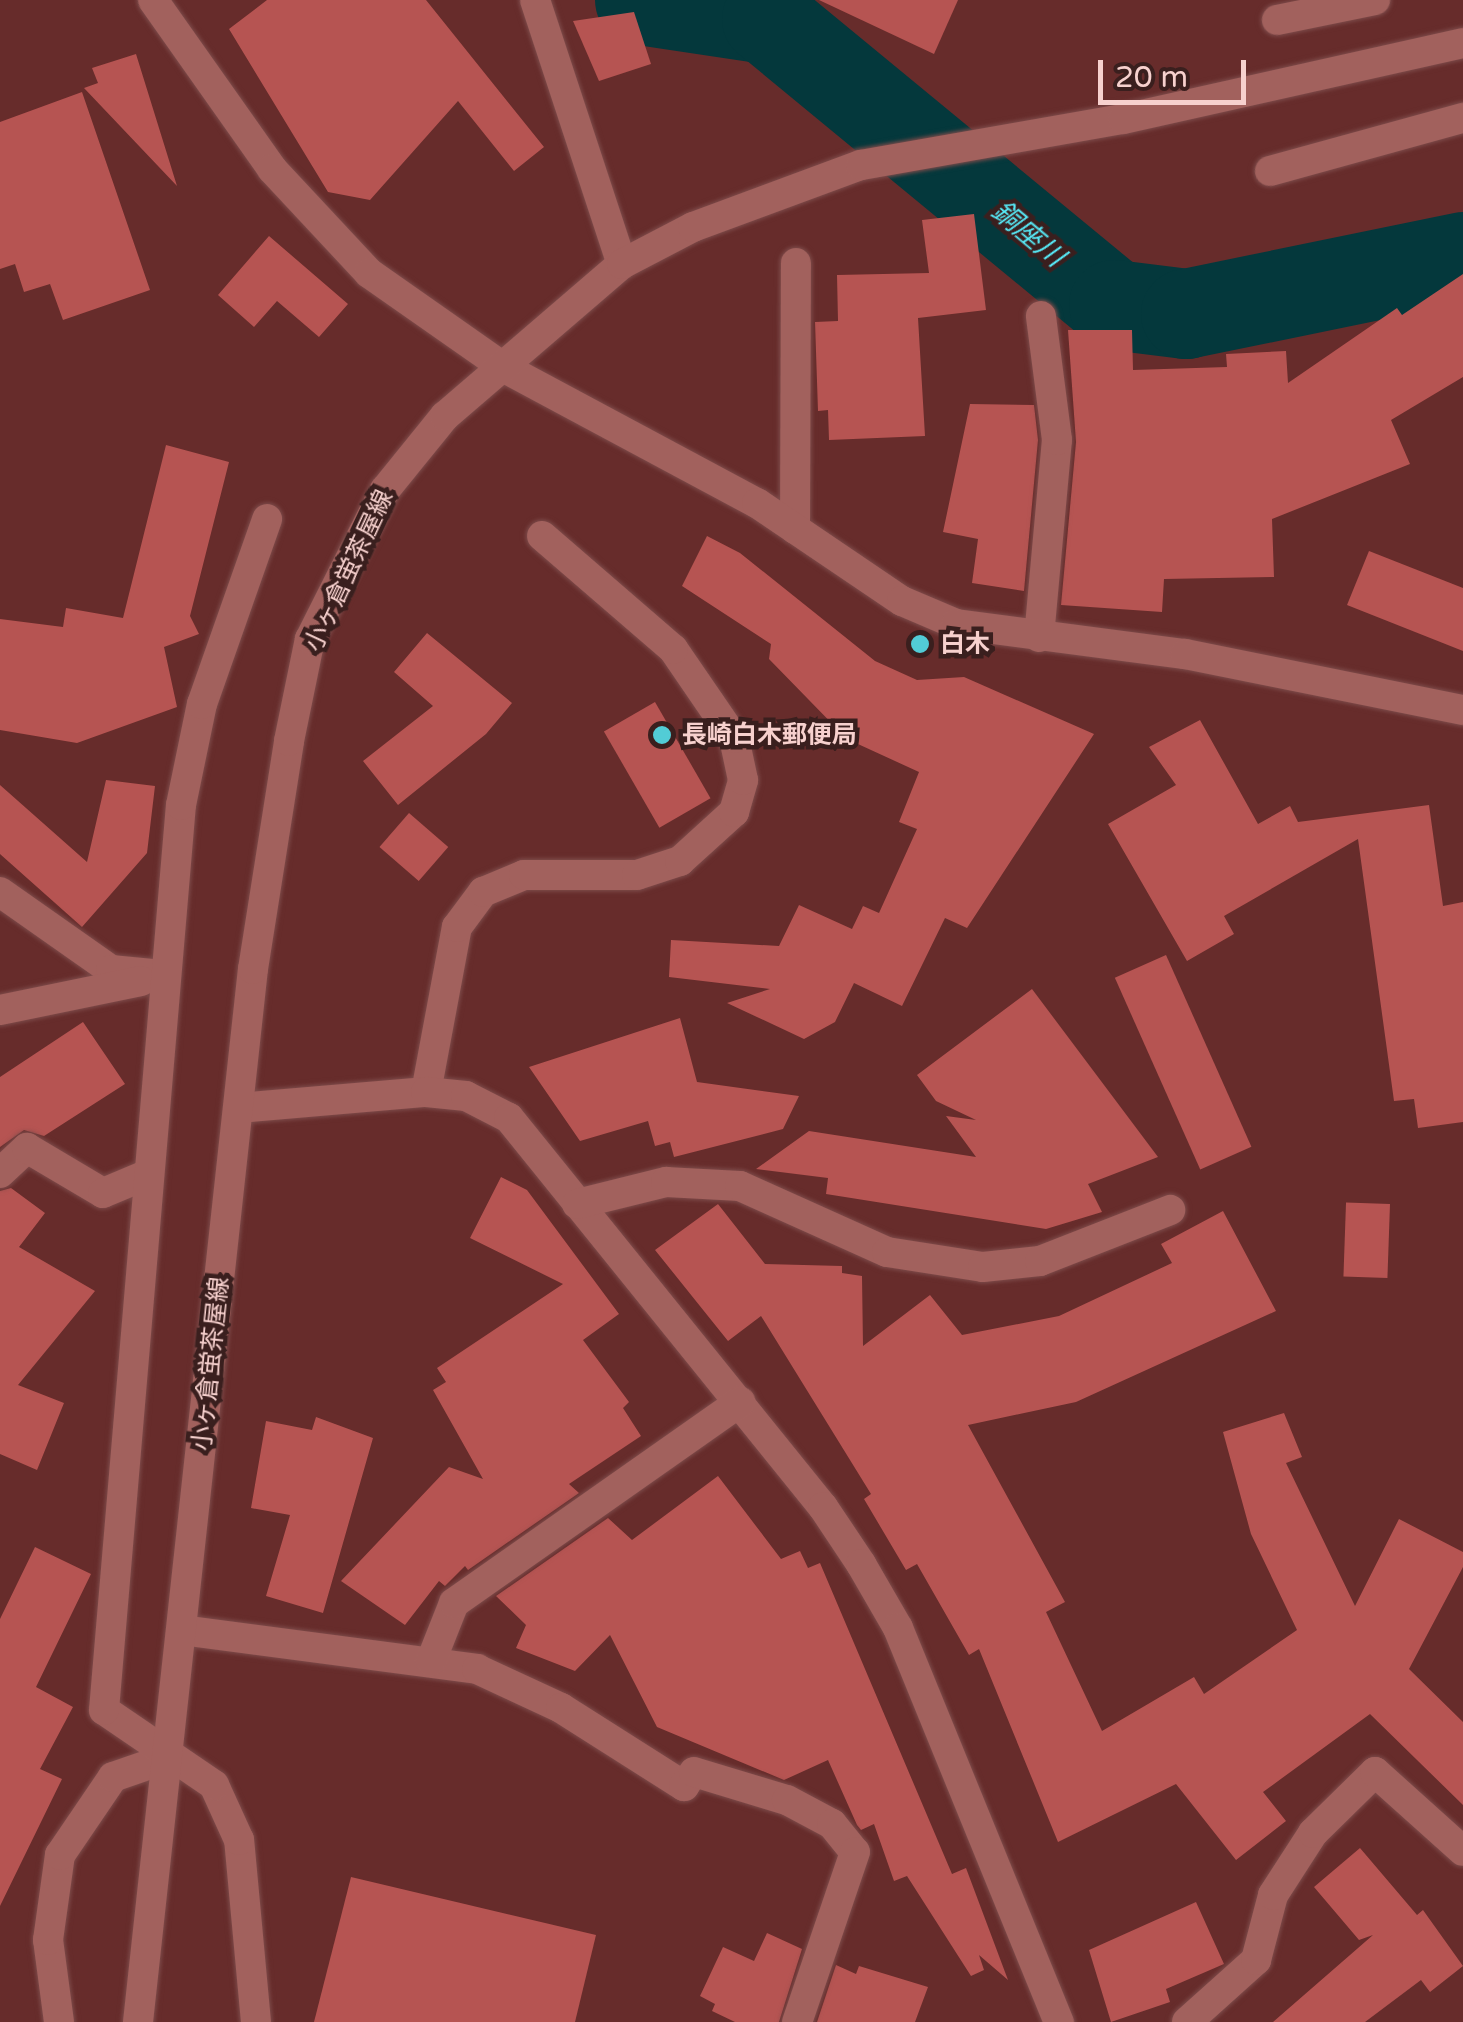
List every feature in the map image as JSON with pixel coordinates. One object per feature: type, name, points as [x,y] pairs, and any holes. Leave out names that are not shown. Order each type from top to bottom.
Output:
[{"type":"street","points":[[153,0],[272,169],[357,260],[426,317],[503,367],[795,529],[902,601],[956,624],[1185,654],[1463,710]]},
{"type":"street","points":[[536,0],[622,264]]},
{"type":"street","points":[[1277,20],[1374,0]]},
{"type":"street","name":"小ヶ倉蛍茶屋線","points":[[138,2022],[252,970],[310,639],[385,490],[415,447],[622,264],[693,226],[861,165],[1279,87],[1463,43]]},
{"type":"street","points":[[1270,171],[1463,118]]},
{"type":"street","points":[[795,529],[796,263]]},
{"type":"street","points":[[1039,637],[1057,440],[1041,316]]},
{"type":"street","points":[[256,2022],[239,1840],[214,1785],[168,1758],[104,1710],[163,975],[181,805],[202,704],[267,519]]},
{"type":"street","points":[[426,1092],[457,927],[482,892],[524,875],[637,875],[680,861],[734,812],[743,780],[734,738],[672,649],[542,536]]},
{"type":"street","points":[[0,892],[111,970],[163,975]]},
{"type":"street","points":[[0,1010],[163,975]]},
{"type":"street","points":[[238,1108],[426,1092],[466,1096],[509,1118],[823,1507],[898,1628],[1059,2022]]},
{"type":"street","points":[[0,1173],[27,1148],[102,1193],[146,1175]]},
{"type":"street","points":[[577,1204],[666,1182],[740,1186],[887,1252],[983,1266],[1040,1260],[1170,1210]]},
{"type":"street","points":[[432,1661],[454,1603],[740,1402]]},
{"type":"street","points":[[182,1630],[477,1670],[561,1708],[684,1786],[694,1772],[787,1800],[832,1824],[854,1852],[797,2022]]},
{"type":"street","points":[[59,2022],[48,1940],[60,1855],[113,1777],[168,1758]]},
{"type":"street","points":[[1187,2022],[1256,1960],[1273,1895],[1312,1833],[1375,1772],[1463,1851]]},
{"type":"building","points":[[267,0],[426,0],[544,147],[514,171],[458,101],[370,200],[328,192],[229,29]]},
{"type":"building","points":[[819,0],[958,0],[934,54]]},
{"type":"building","points":[[634,12],[651,64],[599,81],[573,21]]},
{"type":"building","points":[[136,54],[177,186],[84,88],[98,83],[92,68]]},
{"type":"building","points":[[82,92],[150,290],[63,320],[50,284],[24,292],[15,264],[0,269],[0,122]]},
{"type":"building","points":[[974,214],[986,310],[918,318],[925,436],[829,440],[828,410],[818,411],[815,322],[838,321],[837,275],[929,273],[922,220]]},
{"type":"building","points":[[269,236],[348,304],[319,337],[277,301],[254,327],[218,295]]},
{"type":"building","points":[[1463,274],[1463,377],[1391,420],[1410,464],[1272,519],[1274,577],[1164,579],[1162,612],[1061,605],[1076,442],[1068,330],[1132,330],[1133,370],[1227,367],[1226,354],[1286,351],[1288,383],[1397,308],[1402,315]]},
{"type":"building","points":[[970,404],[1034,405],[1038,440],[1024,591],[972,583],[978,539],[943,532]]},
{"type":"building","points":[[166,445],[229,462],[190,616],[199,634],[164,647],[177,707],[77,743],[0,730],[0,619],[63,627],[66,608],[123,618]]},
{"type":"building","points":[[707,536],[740,553],[875,661],[917,680],[964,677],[1094,734],[967,928],[945,918],[902,1006],[854,983],[835,1022],[804,1039],[727,1003],[770,989],[669,977],[671,940],[779,946],[799,905],[852,929],[863,906],[879,913],[917,829],[899,822],[919,772],[847,739],[769,659],[771,644],[682,586]]},
{"type":"building","points":[[1369,551],[1463,588],[1463,651],[1347,605]]},
{"type":"building","points":[[427,633],[512,703],[486,734],[398,805],[363,761],[433,706],[394,672]]},
{"type":"building","points":[[655,702],[710,798],[659,828],[604,732]]},
{"type":"building","points":[[1200,720],[1258,824],[1290,806],[1298,822],[1429,805],[1443,906],[1463,902],[1463,1122],[1418,1128],[1414,1099],[1394,1101],[1358,839],[1224,916],[1234,934],[1187,961],[1108,824],[1176,785],[1149,747]]},
{"type":"building","points":[[106,780],[155,786],[147,853],[82,927],[0,854],[0,785],[87,862]]},
{"type":"building","points":[[409,813],[448,847],[419,881],[379,847]]},
{"type":"building","points":[[1166,955],[1251,1147],[1200,1170],[1115,978]]},
{"type":"building","points":[[1032,989],[1158,1157],[1088,1184],[1102,1212],[1046,1229],[826,1194],[828,1178],[756,1169],[809,1131],[976,1157],[946,1116],[976,1120],[936,1101],[917,1075]]},
{"type":"building","points":[[680,1018],[697,1082],[799,1096],[783,1129],[674,1157],[670,1142],[655,1146],[648,1121],[580,1141],[529,1067]]},
{"type":"building","points":[[83,1022],[125,1084],[44,1136],[24,1130],[0,1147],[0,1077]]},
{"type":"building","points":[[501,1177],[527,1190],[619,1314],[583,1340],[629,1402],[623,1408],[641,1436],[569,1484],[579,1493],[468,1570],[465,1566],[445,1586],[439,1581],[405,1625],[341,1581],[449,1467],[483,1479],[433,1390],[446,1382],[437,1368],[563,1284],[470,1238]]},
{"type":"building","points":[[11,1188],[45,1213],[19,1247],[95,1291],[18,1385],[64,1403],[37,1470],[0,1454],[0,1191]]},
{"type":"building","points":[[1346,1202],[1390,1204],[1387,1278],[1343,1276]]},
{"type":"building","points":[[718,1204],[765,1264],[842,1266],[842,1273],[862,1276],[863,1346],[930,1295],[962,1335],[1059,1316],[1172,1263],[1161,1244],[1223,1211],[1276,1311],[1076,1402],[968,1425],[1065,1602],[1046,1612],[1102,1731],[1194,1677],[1204,1694],[1297,1630],[1251,1534],[1223,1432],[1284,1413],[1302,1457],[1286,1463],[1355,1606],[1399,1519],[1463,1552],[1463,1567],[1409,1669],[1463,1722],[1463,1805],[1370,1714],[1263,1792],[1286,1821],[1236,1860],[1176,1784],[1058,1842],[979,1649],[969,1655],[917,1564],[906,1570],[864,1499],[871,1494],[761,1316],[728,1341],[655,1250]]},
{"type":"building","points":[[316,1417],[373,1438],[323,1613],[266,1596],[290,1515],[251,1508],[266,1421],[312,1430]]},
{"type":"building","points":[[718,1476],[781,1559],[800,1551],[808,1568],[820,1563],[952,1874],[966,1868],[1008,1980],[979,1955],[984,1970],[971,1976],[907,1876],[894,1881],[874,1824],[861,1830],[857,1825],[828,1760],[784,1780],[657,1727],[610,1635],[575,1671],[516,1648],[526,1625],[496,1596],[608,1518],[632,1540]]},
{"type":"building","points":[[35,1547],[91,1574],[36,1687],[73,1707],[40,1769],[62,1779],[0,1906],[0,1619]]},
{"type":"building","points":[[1360,1848],[1417,1915],[1423,1910],[1463,1966],[1430,1992],[1421,1980],[1365,2022],[1273,2022],[1373,1935],[1359,1940],[1314,1887]]},
{"type":"building","points":[[351,1877],[596,1935],[575,2022],[314,2022]]},
{"type":"building","points":[[1196,1902],[1224,1964],[1166,1989],[1170,2002],[1111,2022],[1089,1950]]},
{"type":"building","points":[[767,1933],[802,1949],[779,2022],[735,2022],[712,2011],[715,2004],[700,1996],[723,1947],[754,1961]]},
{"type":"building","points":[[836,1965],[856,1974],[859,1966],[928,1987],[915,2022],[817,2022]]},
{"type":"waterway","name":"銅座川","points":[[640,0],[767,19],[1114,305],[1186,314],[1463,257]]},
{"type":"place","name":"白木","points":[[920,644]]},
{"type":"place","name":"長崎白木郵便局","points":[[662,735]]}]
